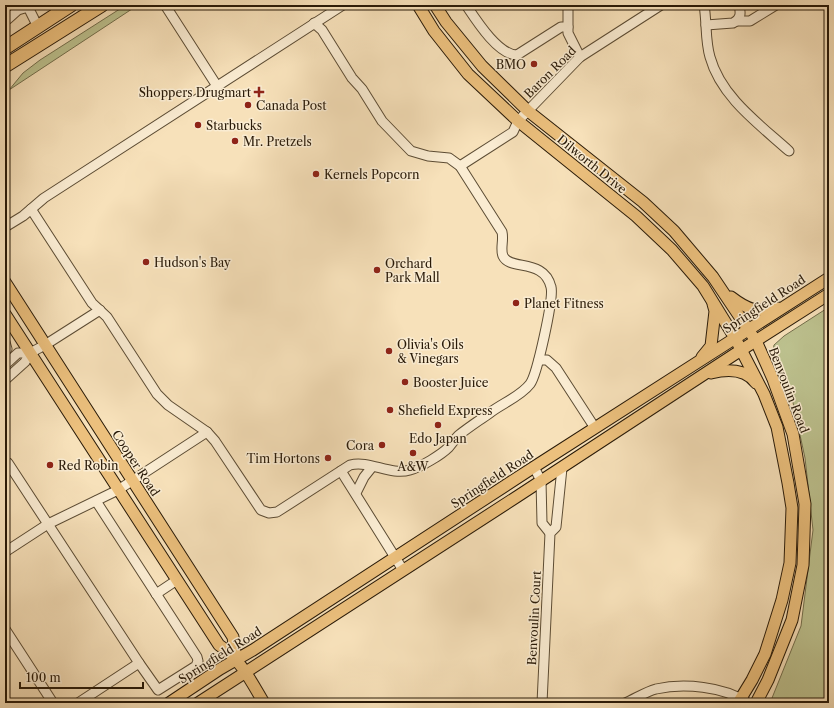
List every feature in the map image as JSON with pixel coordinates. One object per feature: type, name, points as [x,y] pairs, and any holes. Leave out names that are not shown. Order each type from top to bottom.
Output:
[{"type":"highway","points":[[5,48],[38,27],[55,9],[71,5]]},
{"type":"highway","points":[[5,66],[102,5]]},
{"type":"main road","name":"Dilworth Drive","points":[[418,5],[434,31],[468,74],[518,121],[641,220],[672,250],[703,286],[742,350]]},
{"type":"main road","name":"Dilworth Drive","points":[[435,5],[446,22],[482,66],[528,111],[643,202],[674,231],[725,293],[756,341]]},
{"type":"main road","name":"Springfield Road","points":[[169,703],[829,278]]},
{"type":"main road","name":"Cooper Road","points":[[5,282],[233,637],[236,661]]},
{"type":"main road","points":[[725,293],[739,303],[753,310],[764,311],[786,306]]},
{"type":"main road","points":[[198,703],[829,294]]},
{"type":"main road","points":[[697,363],[711,346],[715,311],[712,301]]},
{"type":"main road","points":[[5,314],[219,645],[228,651],[245,672],[264,703]]},
{"type":"main road","name":"Benvoulin Road","points":[[756,341],[773,379],[793,434],[805,504],[803,565],[792,620],[768,680],[756,703]]},
{"type":"main road","name":"Benvoulin Road","points":[[742,350],[764,394],[777,427],[792,508],[790,563],[782,600],[765,654],[742,701]]},
{"type":"main road","points":[[704,375],[721,370],[744,373],[753,379],[764,394]]},
{"type":"street","points":[[165,5],[217,86]]},
{"type":"street","points":[[5,227],[23,216],[44,198],[343,5]]},
{"type":"street","points":[[466,5],[494,42],[504,51],[515,55],[561,28],[568,27]]},
{"type":"street","points":[[568,5],[568,33],[580,57]]},
{"type":"street","name":"Baron Road","points":[[460,166],[512,132],[518,121],[580,57],[661,5]]},
{"type":"street","points":[[704,5],[707,45],[710,58],[714,70],[723,87],[740,106],[789,150]]},
{"type":"street","points":[[738,20],[740,14],[739,5]]},
{"type":"street","points":[[738,20],[750,21],[776,5]]},
{"type":"street","points":[[6,19],[18,10],[27,6],[38,27]]},
{"type":"street","points":[[706,25],[733,23],[749,12]]},
{"type":"street","points":[[31,209],[92,304],[107,317],[162,400],[207,432],[216,442],[256,504],[265,512],[277,512],[352,464],[394,471],[408,471],[420,466],[445,450],[462,432],[527,388],[533,380],[539,360],[552,298],[550,284],[545,275],[536,268],[511,263],[505,258],[502,252],[504,241],[502,232],[460,166],[449,158],[428,156],[411,151],[382,121],[362,89],[352,78],[322,30],[314,23]]},
{"type":"street","points":[[5,365],[18,353],[30,353],[100,310]]},
{"type":"street","points":[[5,342],[7,349],[5,352]]},
{"type":"street","points":[[5,380],[25,362],[30,353]]},
{"type":"street","points":[[539,360],[546,360],[556,368],[595,428]]},
{"type":"street","points":[[5,552],[48,524],[118,490],[207,432]]},
{"type":"street","points":[[5,465],[8,463],[158,690],[196,666],[198,661],[197,657],[96,501]]},
{"type":"street","points":[[356,493],[364,476],[372,467]]},
{"type":"street","name":"Benvoulin Court","points":[[534,467],[541,481],[542,523],[550,533],[542,703]]},
{"type":"street","name":"Benvoulin Court","points":[[550,533],[556,527],[562,468]]},
{"type":"street","points":[[341,471],[404,570]]},
{"type":"street","points":[[156,594],[177,580]]},
{"type":"street","points":[[5,629],[53,703]]},
{"type":"street","points":[[78,703],[140,663]]},
{"type":"street","points":[[625,703],[655,690],[680,686],[701,687],[742,701]]},
{"type":"green space","points":[[126,5],[138,5],[9,90],[23,73],[40,60]]},
{"type":"green space","points":[[829,307],[829,703],[770,703],[801,626],[813,530],[805,458],[792,398],[773,351],[774,345],[784,336]]},
{"type":"place","name":"BMO","points":[[534,64]]},
{"type":"place","name":"Shoppers Drugmart","points":[[259,92]]},
{"type":"place","name":"Canada Post","points":[[248,105]]},
{"type":"place","name":"Starbucks","points":[[198,125]]},
{"type":"place","name":"Mr. Pretzels","points":[[235,141]]},
{"type":"place","name":"Kernels Popcorn","points":[[316,174]]},
{"type":"place","name":"Hudson's Bay","points":[[146,262]]},
{"type":"place","name":"Orchard Park Mall","points":[[377,270]]},
{"type":"place","name":"Planet Fitness","points":[[516,303]]},
{"type":"place","name":"Olivia's Oils & Vinegars","points":[[389,351]]},
{"type":"place","name":"Booster Juice","points":[[405,382]]},
{"type":"place","name":"Shefield Express","points":[[390,410]]},
{"type":"place","name":"Edo Japan","points":[[438,425]]},
{"type":"place","name":"Cora","points":[[382,445]]},
{"type":"place","name":"A&W","points":[[413,453]]},
{"type":"place","name":"Tim Hortons","points":[[328,458]]},
{"type":"place","name":"Red Robin","points":[[50,465]]}]
